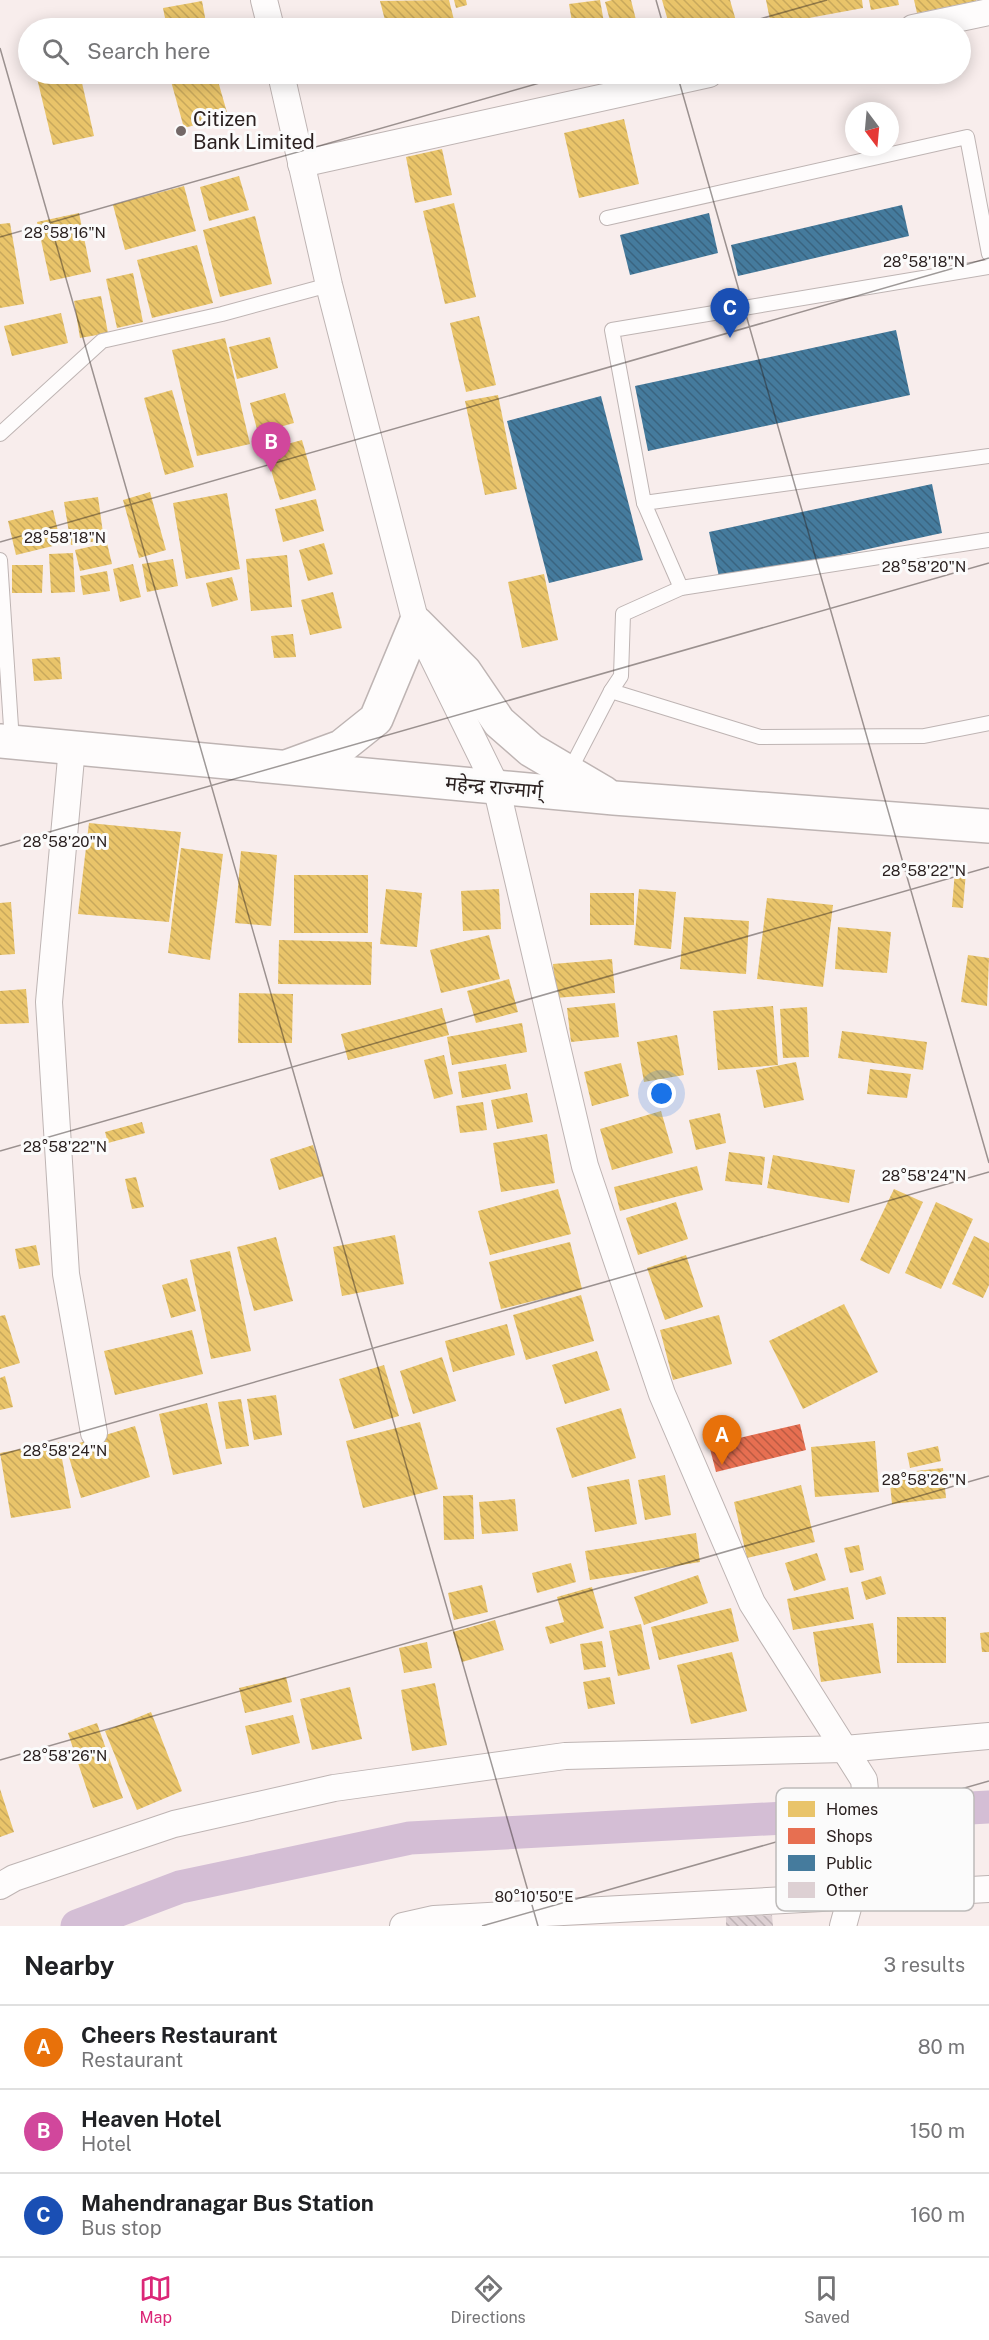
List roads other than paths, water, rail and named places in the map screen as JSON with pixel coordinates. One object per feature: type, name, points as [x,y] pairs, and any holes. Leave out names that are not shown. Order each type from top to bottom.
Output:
[{"type":"highway","points":[[279,769],[341,747],[376,719],[416,622],[465,672],[498,722],[531,750],[614,798]]},
{"type":"highway","name":"महेन्द्र राज्मार्ग्","points":[[6,742],[279,769],[614,798],[989,826]]},
{"type":"street","points":[[264,0],[268,18]]},
{"type":"street","points":[[960,18],[989,12]]},
{"type":"street","points":[[283,84],[329,285],[416,622],[496,786],[585,1166],[662,1394],[752,1603],[864,1780],[865,1788]]},
{"type":"street","points":[[301,164],[665,84]]},
{"type":"street","points":[[72,747],[49,1002],[66,1274],[94,1433]]},
{"type":"street","points":[[0,1886],[15,1878],[174,1824],[334,1788],[565,1756],[845,1749],[989,1736]]},
{"type":"street","points":[[974,1890],[989,1889]]},
{"type":"street","points":[[403,1926],[434,1919],[776,1901]]},
{"type":"street","points":[[843,1926],[847,1911]]},
{"type":"lane","points":[[607,218],[967,137],[989,254]]},
{"type":"lane","points":[[681,588],[644,503],[612,330],[989,267]]},
{"type":"lane","points":[[0,434],[102,341],[222,314],[329,285]]},
{"type":"lane","points":[[644,503],[989,456]]},
{"type":"lane","points":[[569,772],[621,676],[623,614],[681,588],[989,540]]},
{"type":"lane","points":[[0,560],[6,742]]},
{"type":"lane","points":[[611,691],[760,737],[924,736],[989,723]]},
{"type":"waterway","points":[[974,1808],[989,1807]]},
{"type":"waterway","points":[[77,1926],[180,1887],[410,1838],[776,1818]]},
{"type":"place","name":"Citizen Bank Limited","points":[[181,131]]},
{"type":"place","name":"Mahendranagar Bus Station","points":[[730,338]]},
{"type":"place","name":"Heaven Hotel","points":[[271,472]]},
{"type":"place","name":"Cheers Restaurant","points":[[722,1465]]}]
